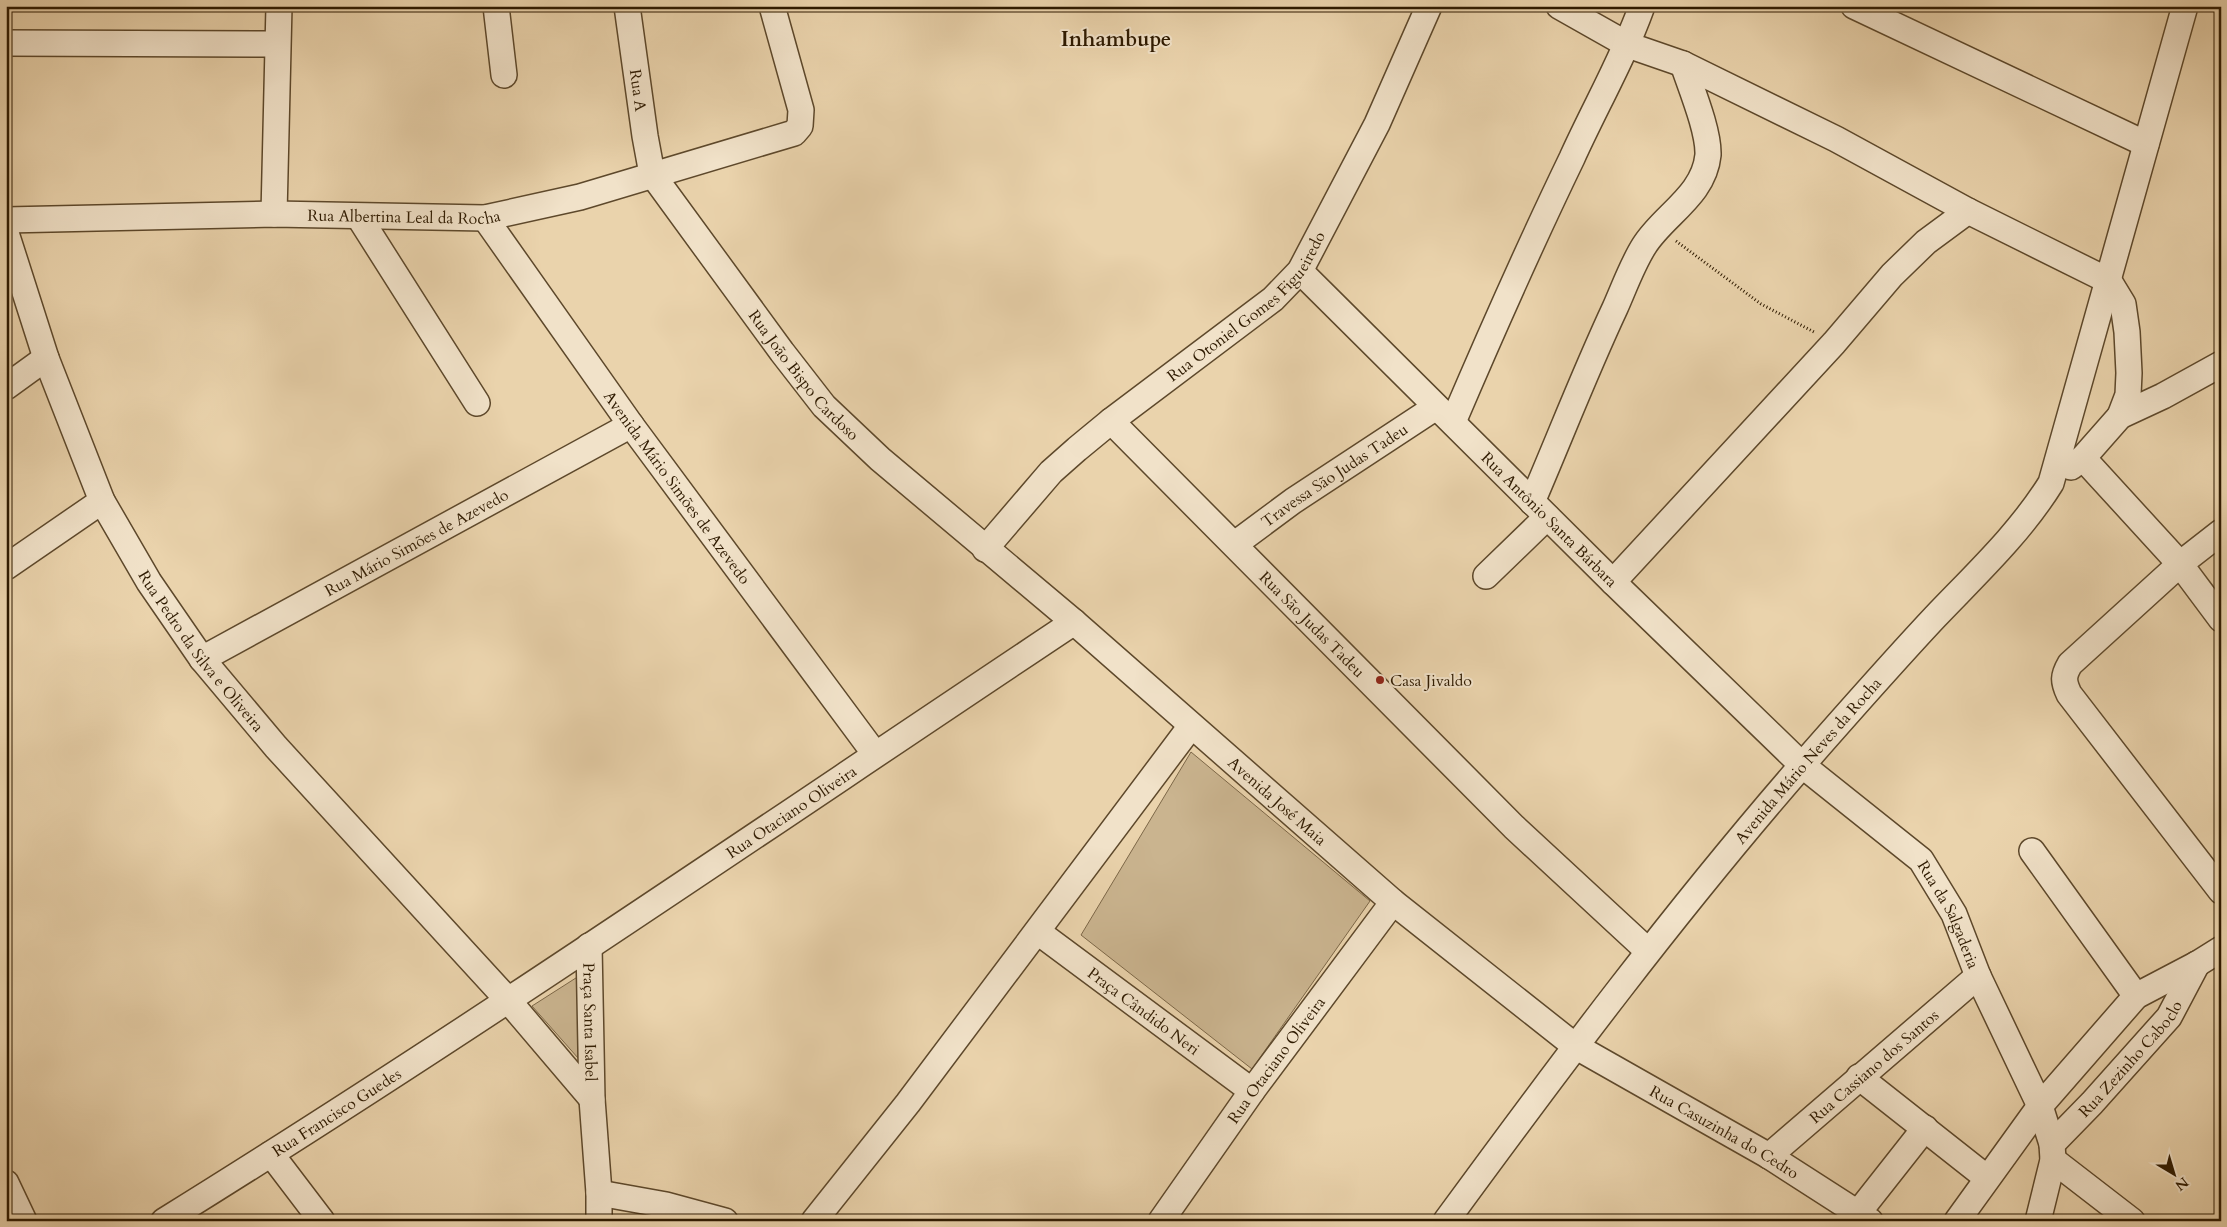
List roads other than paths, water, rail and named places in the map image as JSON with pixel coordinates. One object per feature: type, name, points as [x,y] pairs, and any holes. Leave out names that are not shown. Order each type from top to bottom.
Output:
[{"type":"street","points":[[274,214],[279,6]]},
{"type":"street","points":[[496,6],[504,75]]},
{"type":"street","name":"Rua A","points":[[627,6],[652,174]]},
{"type":"street","name":"Rua Albertina Leal da Rocha","points":[[6,220],[274,214],[485,218],[554,204],[789,135],[800,126],[800,110],[772,6]]},
{"type":"street","name":"Rua Otoniel Gomes Figueiredo","points":[[985,549],[1051,472],[1111,421],[1266,304],[1300,271],[1377,124],[1429,6]]},
{"type":"street","points":[[1558,6],[1628,45],[1682,64],[1836,140],[1968,211],[2110,281],[2123,304],[2130,373],[2128,395],[2120,416],[2083,458],[2051,483]]},
{"type":"street","points":[[1444,414],[1515,279],[1588,123],[1628,45],[1642,6]]},
{"type":"street","points":[[1854,6],[2146,144]]},
{"type":"street","points":[[2051,483],[2110,281],[2185,6]]},
{"type":"street","points":[[6,43],[277,44]]},
{"type":"street","points":[[1486,576],[1540,510],[1586,370],[1643,247],[1657,228],[1694,192],[1701,178],[1708,156],[1706,139],[1682,64]]},
{"type":"street","name":"Rua João Bispo Cardoso","points":[[652,174],[782,352],[824,406],[880,459],[985,549]]},
{"type":"street","points":[[1613,582],[1834,343],[1892,274],[1926,242],[1968,211]]},
{"type":"street","points":[[359,217],[477,403]]},
{"type":"street","name":"Avenida Mário Simões de Azevedo","points":[[485,218],[631,425],[875,754]]},
{"type":"street","name":"Rua Pedro da Silva e Oliveira","points":[[6,233],[46,358],[102,501],[150,582],[202,659],[276,747],[507,1000],[592,1100]]},
{"type":"street","name":"Rua Antônio Santa Bárbara","points":[[1300,271],[1613,582],[1802,765]]},
{"type":"street","points":[[6,387],[46,358]]},
{"type":"street","points":[[2120,416],[2163,396],[2221,364]]},
{"type":"street","name":"Travessa São Judas Tadeu","points":[[1235,544],[1293,501],[1444,414]]},
{"type":"street","name":"Rua São Judas Tadeu","points":[[1111,421],[1514,827],[1648,951]]},
{"type":"street","name":"Rua Mário Simões de Azevedo","points":[[202,659],[631,425]]},
{"type":"street","points":[[2083,458],[2180,564],[2221,619]]},
{"type":"street","name":"Avenida Mário Neves da Rocha","points":[[1446,1221],[1575,1046],[1648,951],[1802,765],[1906,648],[2011,537],[2036,507],[2051,483]]},
{"type":"street","points":[[6,567],[102,501]]},
{"type":"street","points":[[2221,532],[2180,564],[2070,664],[2063,675],[2069,694],[2221,892]]},
{"type":"street","name":"Avenida José Maia","points":[[985,549],[1074,622],[1393,902],[1575,1046]]},
{"type":"street","name":"Rua Otaciano Oliveira","points":[[507,1000],[1074,622]]},
{"type":"street","points":[[814,1221],[908,1103],[1191,726]]},
{"type":"street","name":"Rua da Salgaderia","points":[[1802,765],[1921,860],[1954,914],[1978,976],[2040,1106],[2052,1152]]},
{"type":"street","points":[[2032,851],[2136,996]]},
{"type":"street","name":"Rua Otaciano Oliveira","points":[[1161,1221],[1252,1090],[1393,902]]},
{"type":"street","name":"Praça Cândido Neri","points":[[1038,932],[1252,1090]]},
{"type":"street","name":"Praça Santa Isabel","points":[[590,946],[592,1100],[599,1192],[599,1221]]},
{"type":"street","name":"Rua Zezinho Caboclo","points":[[1957,1221],[2040,1106],[2136,996],[2197,964],[2221,949]]},
{"type":"street","name":"Rua Zezinho Caboclo","points":[[2052,1152],[2092,1103],[2169,1017],[2197,964]]},
{"type":"street","name":"Rua Cassiano dos Santos","points":[[1769,1156],[1978,976]]},
{"type":"street","name":"Rua Francisco Guedes","points":[[164,1221],[271,1154],[507,1000]]},
{"type":"street","name":"Rua Casuzinha do Cedro","points":[[1575,1046],[1769,1156],[1864,1217]]},
{"type":"street","points":[[1859,1078],[1988,1178]]},
{"type":"street","points":[[1864,1217],[1925,1128]]},
{"type":"street","points":[[2038,1221],[2052,1152],[2132,1221]]},
{"type":"street","points":[[271,1154],[322,1221]]},
{"type":"street","points":[[6,1183],[24,1221]]},
{"type":"street","points":[[599,1192],[666,1205],[726,1221]]},
{"type":"place","name":"Casa Jivaldo","points":[[1380,680]]},
{"type":"district","name":"Inhambupe","points":[[1116,39]]}]
